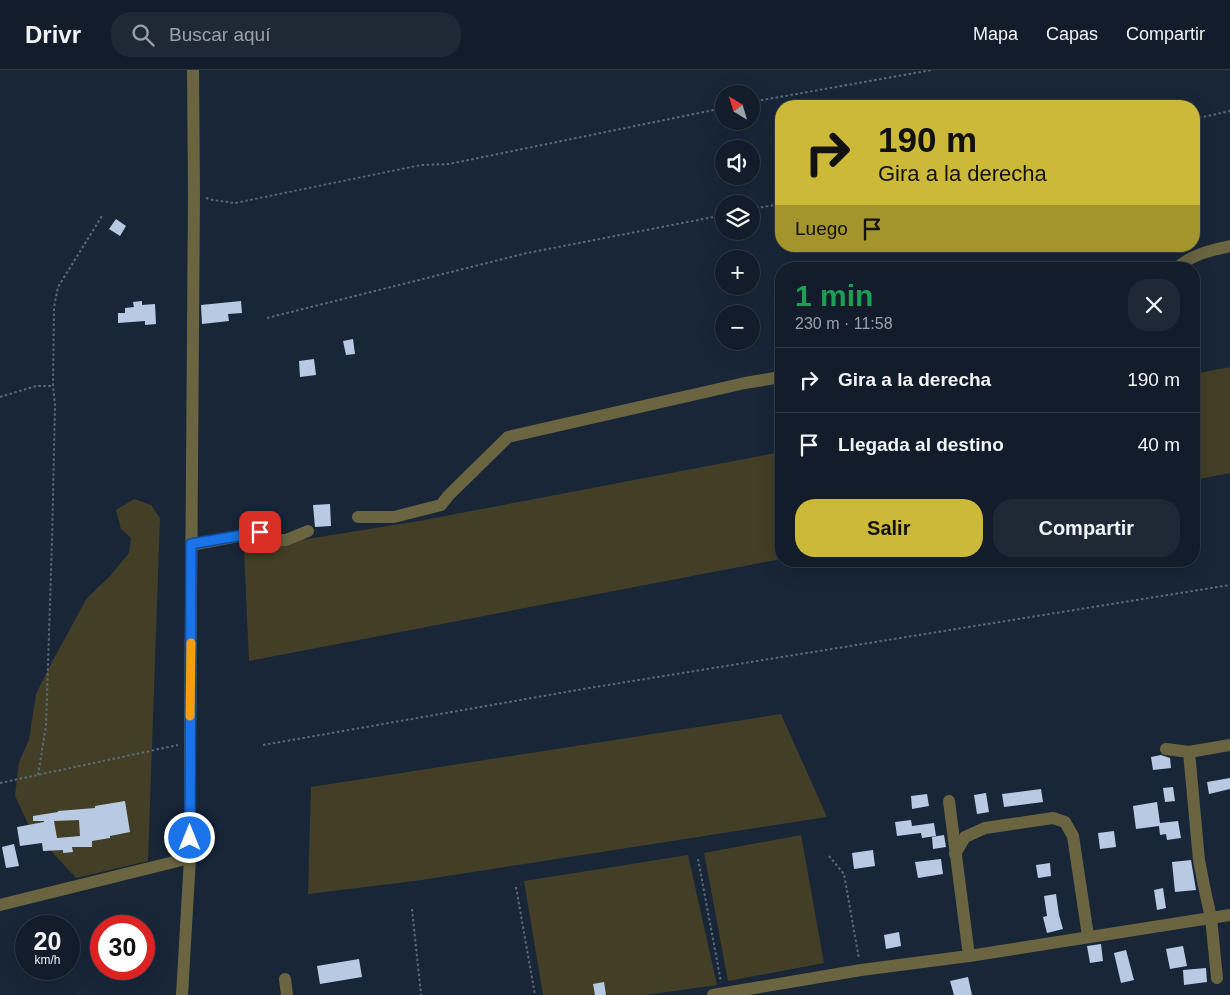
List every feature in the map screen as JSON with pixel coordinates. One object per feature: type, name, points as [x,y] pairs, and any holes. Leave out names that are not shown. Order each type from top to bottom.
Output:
[{"type":"street","points":[[182,995],[190,858],[193,70]]},
{"type":"street","points":[[1183,262],[1216,249],[1230,246]]},
{"type":"street","points":[[358,517],[394,517],[442,505],[455,489],[508,437],[745,383],[775,378]]},
{"type":"street","points":[[191,544],[260,532],[267,540],[286,540],[308,531]]},
{"type":"street","points":[[1166,750],[1188,752],[1230,745]]},
{"type":"street","points":[[1188,752],[1199,860],[1211,918],[1217,978]]},
{"type":"street","points":[[949,800],[969,956]]},
{"type":"street","points":[[955,854],[965,837],[984,828],[1053,818],[1065,822],[1073,836],[1088,936]]},
{"type":"street","points":[[0,904],[190,858]]},
{"type":"street","points":[[718,994],[861,970],[969,956],[1230,915]]},
{"type":"street","points":[[285,980],[287,995]]},
{"type":"path","points":[[760,100],[932,70]]},
{"type":"path","points":[[194,194],[214,200],[235,203],[421,165],[449,164],[715,110]]},
{"type":"path","points":[[1200,117],[1230,111]]},
{"type":"path","points":[[760,208],[775,205]]},
{"type":"path","points":[[38,775],[46,726],[55,406],[53,386],[54,307],[58,287],[102,216]]},
{"type":"path","points":[[267,318],[527,252],[715,217]]},
{"type":"path","points":[[0,397],[36,386],[53,386]]},
{"type":"path","points":[[263,745],[589,688],[1230,585]]},
{"type":"path","points":[[0,784],[190,742]]},
{"type":"path","points":[[829,856],[844,874],[861,970]]},
{"type":"path","points":[[698,859],[718,994]]},
{"type":"path","points":[[516,887],[535,995]]},
{"type":"path","points":[[412,909],[421,995]]},
{"type":"shaded area","points":[[1230,367],[1230,473],[1200,479],[1200,373]]},
{"type":"shaded area","points":[[775,453],[775,560],[249,661],[244,549],[419,521]]},
{"type":"shaded area","points":[[134,499],[151,505],[160,518],[148,861],[76,878],[30,828],[15,796],[19,762],[29,740],[36,694],[52,662],[87,598],[110,576],[129,553],[131,538],[121,529],[116,510]]},
{"type":"shaded area","points":[[781,714],[827,817],[415,881],[308,894],[311,787]]},
{"type":"shaded area","points":[[801,835],[824,963],[728,981],[704,853]]},
{"type":"shaded area","points":[[688,855],[717,985],[645,995],[543,995],[524,881]]},
{"type":"building","points":[[116,219],[126,226],[120,236],[109,229]]},
{"type":"building","points":[[142,301],[142,305],[155,304],[156,324],[145,325],[145,321],[118,323],[118,313],[125,313],[125,308],[134,307],[133,302]]},
{"type":"building","points":[[241,301],[242,313],[228,314],[229,321],[202,324],[201,305]]},
{"type":"building","points":[[353,339],[355,354],[346,355],[343,341]]},
{"type":"building","points":[[314,359],[316,375],[300,377],[299,361]]},
{"type":"building","points":[[330,504],[331,526],[315,527],[313,505]]},
{"type":"building","points":[[1161,755],[1170,758],[1171,768],[1153,770],[1151,757]]},
{"type":"building","points":[[1230,778],[1230,789],[1209,794],[1207,782]]},
{"type":"building","points":[[1173,787],[1175,801],[1165,802],[1163,788]]},
{"type":"building","points":[[1041,789],[1043,802],[1004,807],[1002,794]]},
{"type":"building","points":[[986,793],[989,812],[977,814],[974,795]]},
{"type":"building","points":[[927,794],[929,806],[912,809],[911,796]]},
{"type":"building","points":[[125,801],[130,832],[92,841],[92,847],[72,847],[73,852],[63,853],[63,850],[43,851],[42,843],[20,846],[17,827],[44,822],[33,821],[33,816],[58,811],[95,808],[95,806]],"holes":[[[79,820],[80,836],[57,838],[54,821]]]},
{"type":"building","points":[[1157,802],[1160,823],[1178,821],[1181,838],[1167,840],[1166,834],[1160,835],[1159,826],[1136,829],[1133,806]]},
{"type":"building","points":[[911,820],[912,826],[934,823],[936,836],[922,838],[921,833],[897,836],[895,822]]},
{"type":"building","points":[[1114,831],[1116,847],[1100,849],[1098,833]]},
{"type":"building","points":[[944,835],[946,847],[933,849],[932,837]]},
{"type":"building","points":[[14,844],[19,866],[6,868],[2,847]]},
{"type":"building","points":[[873,850],[875,866],[854,869],[852,853]]},
{"type":"building","points":[[941,859],[943,874],[918,878],[915,862]]},
{"type":"building","points":[[1191,860],[1196,890],[1175,892],[1172,862]]},
{"type":"building","points":[[1050,863],[1051,876],[1038,878],[1036,865]]},
{"type":"building","points":[[1163,888],[1166,908],[1157,910],[1154,890]]},
{"type":"building","points":[[1056,894],[1063,929],[1047,933],[1043,917],[1047,916],[1044,896]]},
{"type":"building","points":[[899,932],[901,946],[886,949],[884,935]]},
{"type":"building","points":[[1101,944],[1103,961],[1090,963],[1087,946]]},
{"type":"building","points":[[1183,946],[1187,966],[1170,969],[1166,949]]},
{"type":"building","points":[[1126,950],[1134,980],[1121,983],[1114,953]]},
{"type":"building","points":[[359,959],[362,977],[320,984],[317,966]]},
{"type":"building","points":[[1206,968],[1207,982],[1184,985],[1183,970]]},
{"type":"building","points":[[968,977],[972,995],[954,995],[950,981]]},
{"type":"building","points":[[604,982],[606,995],[595,995],[593,984]]},
{"type":"slow traffic","points":[[190,716],[191,643]]},
{"type":"route","points":[[190,838],[191,544],[260,532]]}]
